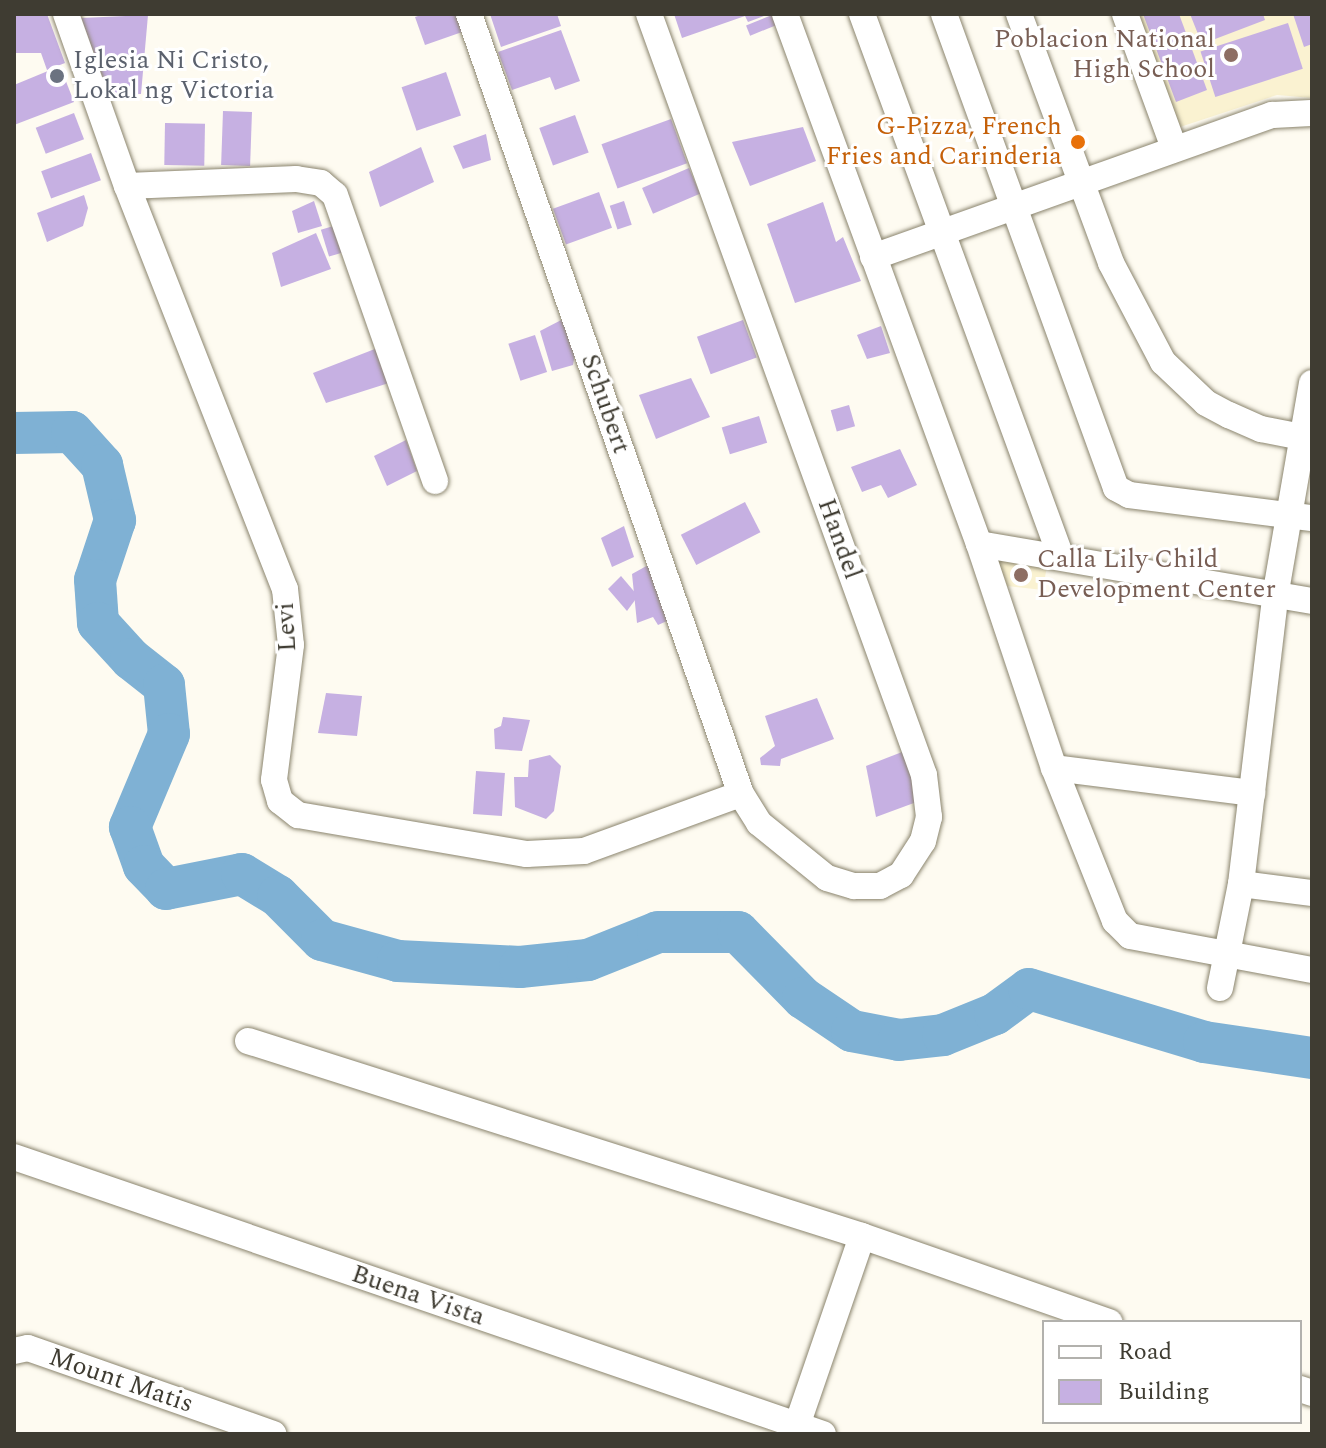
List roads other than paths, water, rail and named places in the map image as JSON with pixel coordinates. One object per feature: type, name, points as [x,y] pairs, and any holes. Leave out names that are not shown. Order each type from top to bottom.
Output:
[{"type":"street","name":"Levi","points":[[66,14],[127,186],[285,589],[291,645],[274,780],[280,801],[298,815],[527,854],[584,851],[741,794]]},
{"type":"street","name":"Schubert","points":[[469,14],[741,794]]},
{"type":"street","name":"Handel","points":[[649,14],[919,761],[929,817],[914,861],[901,875],[880,886],[854,886],[827,878],[759,823],[741,794]]},
{"type":"street","points":[[785,14],[979,544],[1054,768],[1121,930],[1225,955],[1312,970]]},
{"type":"street","points":[[862,14],[1061,557]]},
{"type":"street","points":[[944,14],[1116,488],[1129,495],[1301,516]]},
{"type":"street","points":[[1019,14],[1079,181],[1130,308],[1163,362],[1206,403],[1229,415],[1308,439]]},
{"type":"street","points":[[1125,14],[1174,148]]},
{"type":"street","points":[[873,257],[1013,203],[1286,111],[1312,113]]},
{"type":"street","points":[[127,186],[296,179],[321,183],[335,195],[435,481]]},
{"type":"street","points":[[1220,988],[1241,884],[1275,597],[1301,516],[1312,383]]},
{"type":"street","points":[[979,544],[1312,601]]},
{"type":"street","points":[[1054,768],[1252,793]]},
{"type":"street","points":[[1241,884],[1312,893]]},
{"type":"street","points":[[248,1041],[862,1236],[1103,1320]]},
{"type":"street","name":"Buena Vista","points":[[14,1157],[795,1430],[823,1434]]},
{"type":"street","points":[[795,1430],[862,1236]]},
{"type":"street","name":"Mount Matis","points":[[14,1351],[28,1348],[273,1434]]},
{"type":"waterway","points":[[14,433],[72,432],[102,465],[115,520],[95,580],[98,623],[131,659],[164,685],[169,734],[130,827],[144,866],[166,889],[242,874],[278,896],[322,940],[398,961],[520,967],[588,960],[658,932],[738,932],[803,998],[852,1031],[899,1040],[943,1035],[995,1014],[1029,989],[1204,1042],[1312,1058]]},
{"type":"place","name":"Poblacion National High School","points":[[1231,55]]},
{"type":"place","name":"Iglesia Ni Cristo, Lokal ng Victoria","points":[[57,76]]},
{"type":"place","name":"G-Pizza, French Fries and Carinderia","points":[[1078,142]]},
{"type":"place","name":"Calla Lily Child Development Center","points":[[1021,575]]}]
